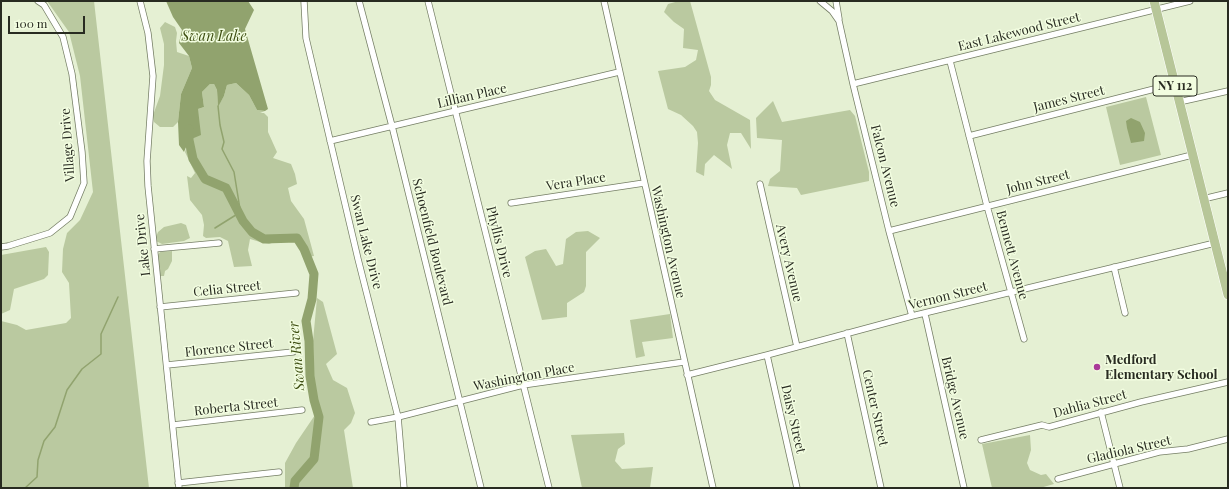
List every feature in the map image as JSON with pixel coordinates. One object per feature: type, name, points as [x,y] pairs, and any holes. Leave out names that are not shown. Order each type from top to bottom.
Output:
[{"type":"main road","name":"NY 112","points":[[1155,5],[1228,294]]},
{"type":"street","name":"Village Drive","points":[[1,247],[50,233],[70,217],[84,183],[82,150],[72,74],[63,37],[44,5],[38,1]]},
{"type":"street","name":"Lake Drive","points":[[140,1],[148,33],[152,76],[147,161],[148,186],[179,486]]},
{"type":"street","name":"Swan Lake Drive","points":[[304,1],[306,38],[330,142],[398,417],[404,488]]},
{"type":"street","name":"Schoenfield Boulevard","points":[[359,1],[392,126],[481,488]]},
{"type":"street","name":"Phyllis Drive","points":[[428,1],[549,488]]},
{"type":"street","name":"Washington Avenue","points":[[604,1],[713,488]]},
{"type":"street","name":"Falcon Avenue","points":[[820,1],[832,11],[839,21]]},
{"type":"street","name":"Falcon Avenue","points":[[836,1],[853,84],[889,231],[912,316]]},
{"type":"street","name":"East Lakewood Street","points":[[853,84],[950,61],[1155,5],[1190,1]]},
{"type":"street","name":"Bennett Avenue","points":[[950,61],[987,206],[1024,339]]},
{"type":"street","name":"Lillian Place","points":[[330,142],[619,72]]},
{"type":"street","name":"James Street","points":[[969,136],[1174,84]]},
{"type":"street","points":[[1179,102],[1228,91]]},
{"type":"street","name":"John Street","points":[[889,231],[1192,155]]},
{"type":"street","name":"Vera Place","points":[[511,203],[644,183]]},
{"type":"street","name":"Avery Avenue","points":[[760,184],[797,347]]},
{"type":"street","points":[[1203,199],[1228,193]]},
{"type":"street","points":[[154,249],[219,243]]},
{"type":"street","name":"Vernon Street","points":[[687,375],[912,316],[1215,243]]},
{"type":"street","points":[[1114,267],[1125,313]]},
{"type":"street","name":"Celia Street","points":[[160,307],[296,293]]},
{"type":"street","name":"Bridge Avenue","points":[[925,314],[964,488]]},
{"type":"street","name":"Center Street","points":[[847,333],[881,488]]},
{"type":"street","name":"Florence Street","points":[[167,365],[293,352]]},
{"type":"street","name":"Daisy Street","points":[[767,355],[797,488]]},
{"type":"street","name":"Washington Place","points":[[371,422],[398,417],[523,386],[684,362]]},
{"type":"street","name":"Dahlia Street","points":[[981,440],[1042,425],[1049,426],[1228,382]]},
{"type":"street","name":"Roberta Street","points":[[173,425],[302,410]]},
{"type":"street","points":[[1101,412],[1120,488]]},
{"type":"street","name":"Gladiola Street","points":[[1058,479],[1159,452],[1188,449],[1228,439]]},
{"type":"street","points":[[179,486],[278,472]]},
{"type":"shaded area","points":[[47,1],[94,1],[149,488],[1,488],[1,321],[17,325],[26,330],[66,323],[71,318],[69,283],[62,272],[63,249],[67,233],[80,220],[93,192],[80,76],[69,32]]},
{"type":"shaded area","points":[[679,1],[690,1],[711,77],[709,91],[715,100],[750,120],[751,149],[741,133],[730,133],[727,145],[732,169],[714,155],[705,164],[704,176],[696,172],[698,143],[697,132],[681,115],[668,109],[658,71],[685,67],[696,60],[698,50],[683,48],[684,29],[664,12],[668,4]]},
{"type":"shaded area","points":[[165,22],[175,27],[177,33],[177,52],[189,56],[192,68],[181,94],[178,122],[173,127],[160,127],[154,122],[153,115],[160,96],[164,65],[164,44],[160,28]]},
{"type":"shaded area","points":[[236,83],[249,95],[257,110],[265,111],[260,113],[264,113],[268,117],[268,132],[277,152],[273,158],[291,164],[297,184],[288,188],[291,201],[304,219],[314,256],[307,257],[300,243],[295,240],[277,241],[269,244],[250,239],[248,250],[252,266],[234,267],[228,241],[220,237],[206,238],[203,236],[204,225],[202,215],[190,200],[187,176],[191,178],[195,173],[185,152],[198,109],[204,107],[202,92],[210,84],[214,84],[217,90],[218,106],[224,96],[227,85]]},
{"type":"shaded area","points":[[1146,97],[1161,155],[1120,165],[1106,107]]},
{"type":"shaded area","points":[[773,101],[782,122],[850,110],[855,116],[869,172],[869,181],[801,195],[797,188],[768,186],[770,179],[780,171],[782,140],[757,138],[756,118]]},
{"type":"shaded area","points":[[181,223],[186,225],[190,238],[184,241],[162,244],[156,241],[158,232],[164,227]]},
{"type":"shaded area","points":[[588,231],[600,238],[586,252],[586,286],[584,292],[567,303],[567,317],[542,320],[525,257],[535,251],[546,249],[556,266],[563,264],[566,239],[576,232]]},
{"type":"shaded area","points":[[46,247],[49,252],[48,275],[44,279],[14,289],[10,310],[1,314],[1,255]]},
{"type":"shaded area","points":[[172,251],[172,261],[168,269],[165,271],[164,276],[160,276],[158,255],[160,252]]},
{"type":"shaded area","points":[[317,298],[323,302],[337,354],[326,364],[333,380],[347,388],[355,413],[351,423],[344,430],[353,488],[285,488],[285,463],[296,443],[315,415],[313,341]]},
{"type":"shaded area","points":[[670,314],[673,338],[642,342],[645,356],[636,358],[630,320]]},
{"type":"shaded area","points":[[624,433],[625,444],[618,449],[615,461],[622,469],[653,467],[650,488],[582,488],[571,435]]},
{"type":"shaded area","points":[[1030,435],[1031,450],[1027,463],[1030,470],[1041,475],[1046,474],[1054,484],[1040,488],[992,488],[982,444]]},
{"type":"water","name":"Swan Lake","points":[[166,1],[248,1],[254,10],[245,29],[268,109],[265,111],[257,110],[249,95],[236,83],[227,85],[224,96],[218,107],[217,90],[214,84],[210,84],[202,92],[204,107],[198,109],[201,135],[189,140],[184,152],[179,145],[178,122],[181,94],[192,68],[189,56],[179,43],[182,30],[173,17]]},
{"type":"water","points":[[1131,118],[1140,122],[1145,133],[1144,141],[1131,143],[1126,121]]},
{"type":"waterway","points":[[215,228],[239,213],[240,209],[234,172],[222,149],[224,142],[218,106]]},
{"type":"waterway","name":"Swan River","points":[[189,129],[189,140],[193,159],[205,179],[226,188],[243,221],[252,232],[264,239],[297,238],[304,249],[314,274],[312,299],[306,321],[309,341],[310,376],[314,400],[319,417],[314,459],[295,481],[294,488]]},
{"type":"waterway","points":[[25,488],[37,477],[38,460],[44,441],[55,427],[67,390],[82,369],[101,354],[101,334],[118,297]]},
{"type":"place","name":"Medford Elementary School","points":[[1097,367]]}]
